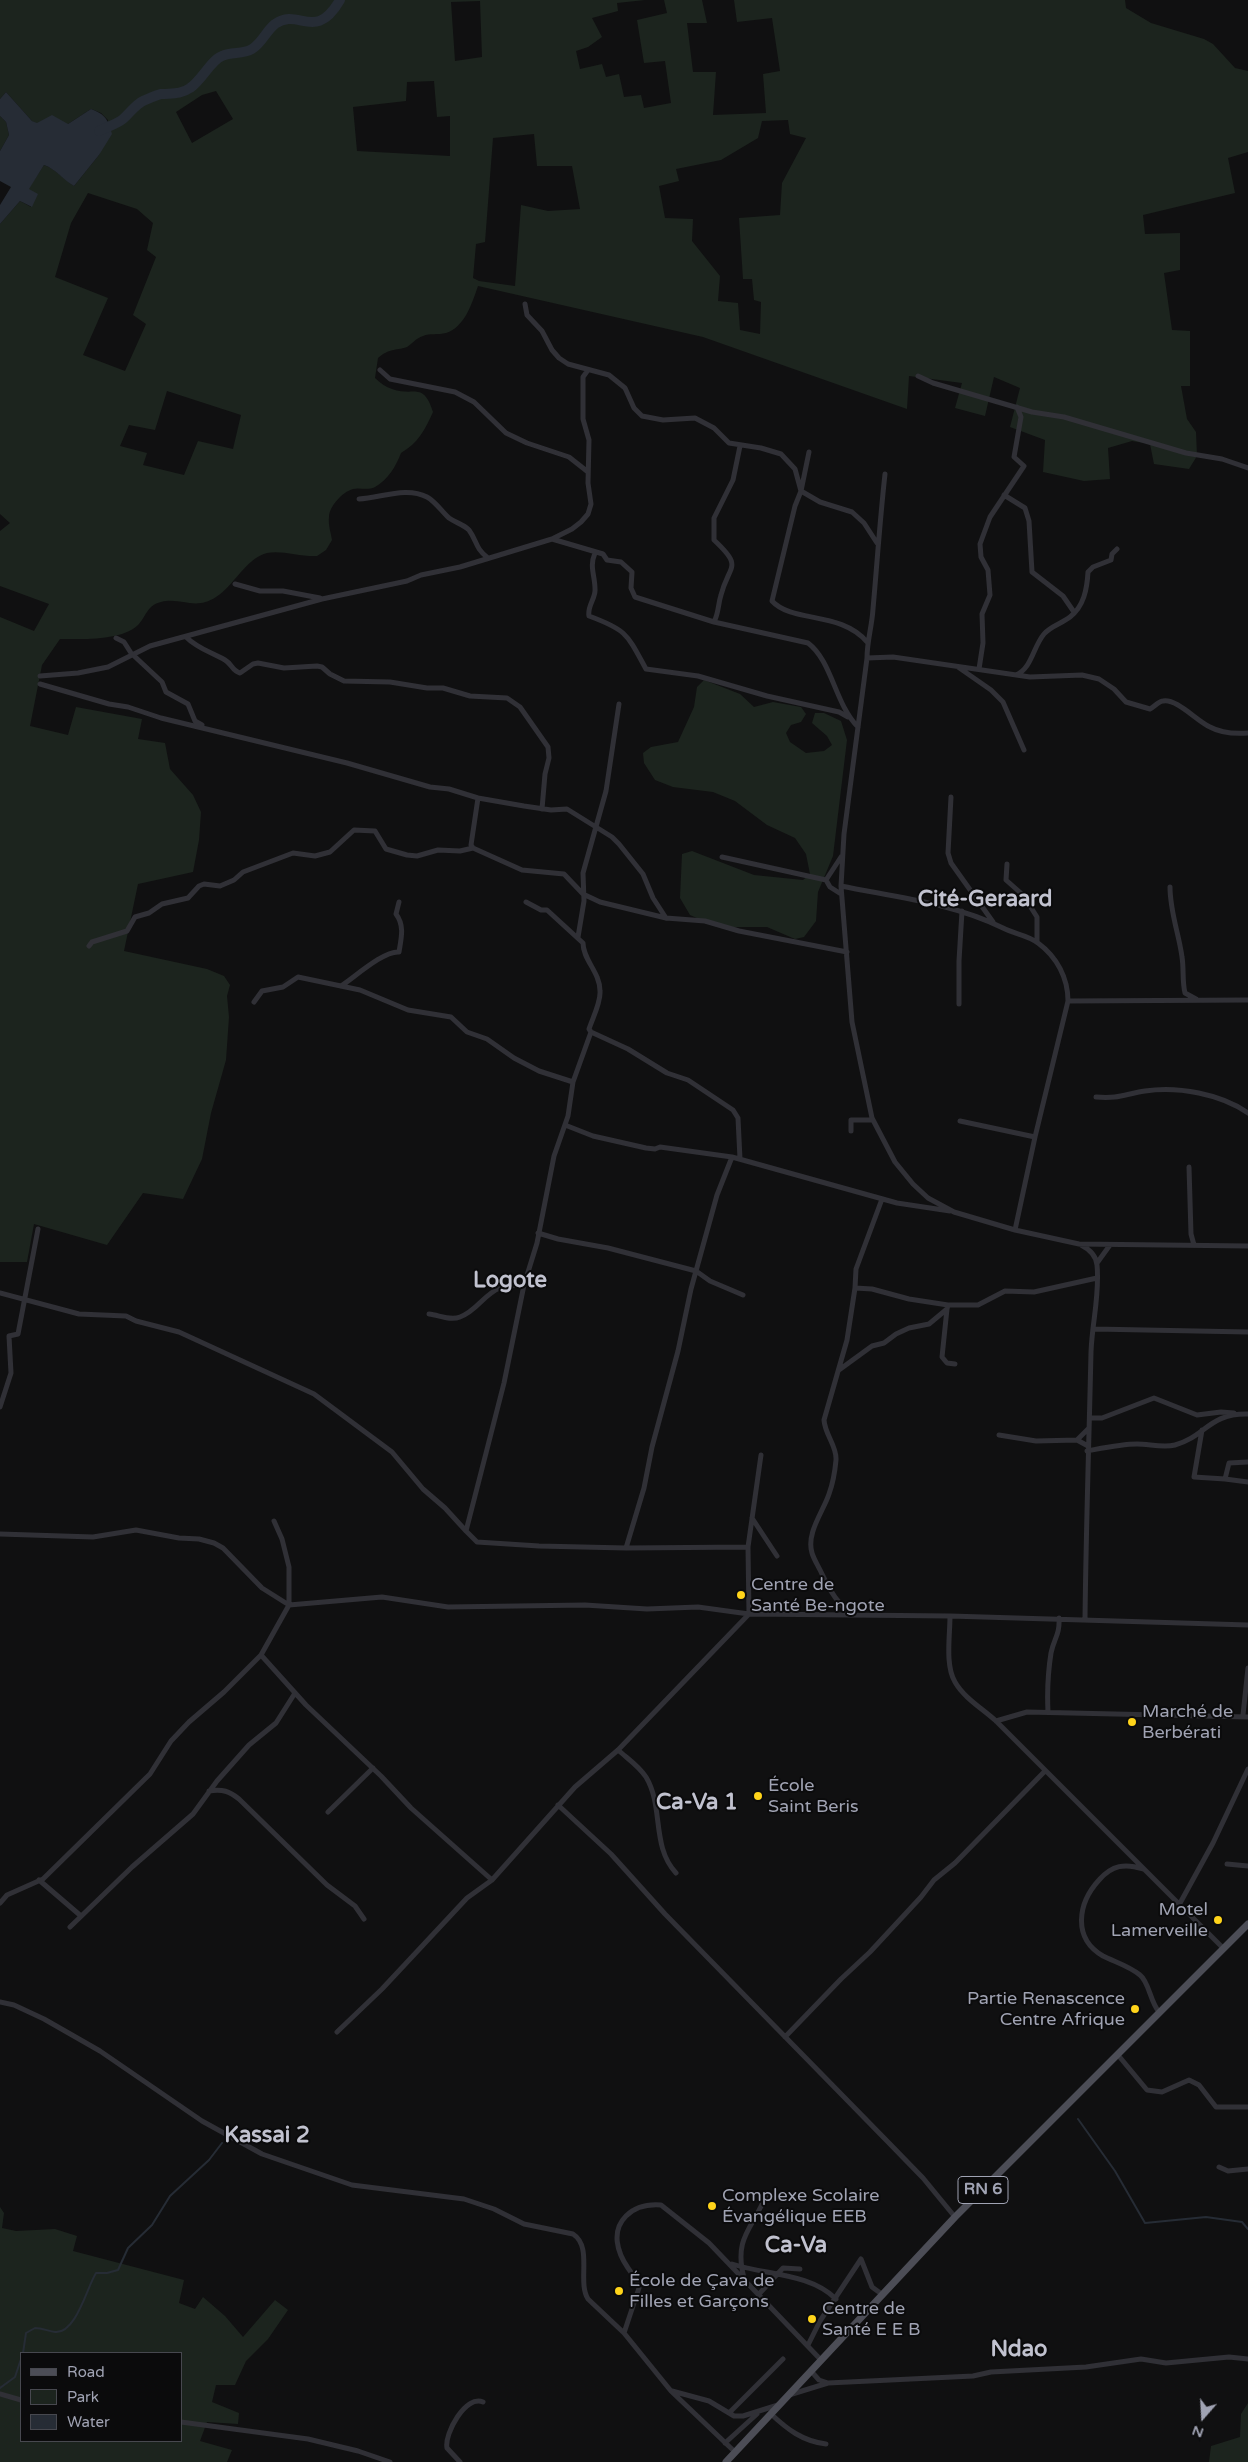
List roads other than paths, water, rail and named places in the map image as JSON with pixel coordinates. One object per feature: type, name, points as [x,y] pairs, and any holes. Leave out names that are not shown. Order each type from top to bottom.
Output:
[{"type":"main road","name":"RN 6","points":[[726,2462],[954,2218],[1248,1924]]},
{"type":"street","points":[[526,304],[527,316],[542,331],[552,350],[559,358],[568,364],[608,375],[625,388],[634,408],[642,416],[663,420],[695,418],[714,428],[729,443],[761,448],[781,454],[795,470],[802,490],[820,502],[852,512],[864,523],[877,544]]},
{"type":"street","points":[[380,370],[390,379],[455,392],[464,396],[483,409],[506,433],[527,444],[568,457],[588,472]]},
{"type":"street","points":[[40,676],[78,673],[108,667],[126,659],[131,653],[150,646],[186,638],[322,598],[407,581],[422,575],[460,567],[552,539],[572,529],[588,514],[591,504],[588,472],[589,440],[583,419],[583,377],[588,370]]},
{"type":"street","points":[[918,376],[933,384],[1064,417],[1186,453],[1222,459],[1248,468]]},
{"type":"street","points":[[979,669],[983,642],[982,614],[990,595],[988,570],[981,557],[980,544],[985,526],[1024,466],[1014,457],[1021,418],[1016,406]]},
{"type":"street","points":[[714,622],[718,614],[721,593],[731,574],[733,564],[729,554],[714,540],[714,518],[733,480],[740,446]]},
{"type":"street","points":[[809,452],[802,490],[795,506],[772,601],[782,609],[850,628],[867,642]]},
{"type":"street","points":[[885,474],[877,544],[873,611],[867,642],[867,658],[842,855],[841,894],[852,1022],[873,1120],[895,1162],[913,1184],[928,1198],[954,1212]]},
{"type":"street","points":[[359,499],[377,498],[408,492],[428,498],[451,520],[461,523],[470,531],[479,550],[488,558]]},
{"type":"street","points":[[1004,495],[1025,508],[1029,521],[1032,572],[1063,596],[1074,612]]},
{"type":"street","points":[[552,539],[603,554],[608,560],[621,562],[632,572],[631,588],[635,597],[714,622],[808,643],[819,651],[848,717]]},
{"type":"street","points":[[1015,675],[1024,670],[1044,634],[1070,618],[1088,590],[1088,572],[1110,560],[1112,554],[1117,549]]},
{"type":"street","points":[[595,553],[591,571],[596,591],[588,611],[589,616],[616,626],[624,632],[646,669],[698,676],[766,696],[839,712],[848,717],[858,727]]},
{"type":"street","points":[[234,584],[252,590],[283,591],[322,598]]},
{"type":"street","points":[[116,638],[124,642],[131,653],[162,682],[166,692],[188,704],[195,721],[204,728]]},
{"type":"street","points":[[186,638],[196,647],[225,660],[235,672],[240,673],[253,664],[258,663],[284,668],[317,666],[322,667],[330,674],[344,681],[390,682],[427,688],[443,688],[470,696],[502,696],[512,700],[520,706],[548,747],[542,809]]},
{"type":"street","points":[[867,658],[893,657],[1030,677],[1082,675],[1099,679],[1114,689],[1126,702],[1150,709],[1161,700],[1169,701],[1209,727],[1222,732],[1248,733]]},
{"type":"street","points":[[957,667],[990,690],[1003,702],[1024,750]]},
{"type":"street","points":[[40,684],[109,704],[128,707],[161,718],[478,798],[542,809],[567,809],[596,826],[619,844],[643,874],[666,918]]},
{"type":"street","points":[[578,937],[583,894],[583,873],[606,791],[619,704]]},
{"type":"street","points":[[951,797],[948,853],[951,863],[994,923]]},
{"type":"street","points":[[473,848],[471,837],[478,798]]},
{"type":"street","points":[[89,946],[92,942],[127,931],[135,917],[149,913],[162,904],[188,898],[199,886],[204,884],[220,886],[234,880],[243,872],[293,853],[315,856],[330,852],[354,830],[375,831],[386,848],[407,855],[417,856],[438,850],[460,852],[473,848],[522,870],[564,874],[583,894],[600,902],[666,918],[705,921],[739,931],[847,952]]},
{"type":"street","points":[[826,880],[842,855]]},
{"type":"street","points":[[722,857],[826,880],[830,887],[841,894]]},
{"type":"street","points":[[1007,864],[1006,880],[1022,895],[1037,917],[1037,941]]},
{"type":"street","points":[[841,886],[962,910],[1037,941],[1053,956],[1062,970],[1068,988],[1068,1001],[1015,1230]]},
{"type":"street","points":[[1170,888],[1170,904],[1183,959],[1184,987],[1186,993],[1198,1000]]},
{"type":"street","points":[[341,986],[384,956],[392,952],[399,952],[402,930],[400,920],[396,914],[399,902]]},
{"type":"street","points":[[466,1531],[504,1383],[524,1285],[538,1233],[554,1156],[565,1125],[573,1082],[591,1032],[589,1029],[600,991],[597,977],[583,950],[583,943],[547,910],[541,910],[526,902]]},
{"type":"street","points":[[959,1004],[958,969],[962,910]]},
{"type":"street","points":[[254,1002],[262,990],[283,987],[298,976],[360,990],[408,1010],[451,1017],[467,1032],[487,1039],[514,1058],[539,1070],[573,1082]]},
{"type":"street","points":[[1068,1001],[1248,1000]]},
{"type":"street","points":[[591,1032],[628,1049],[667,1073],[688,1080],[733,1110],[738,1118],[740,1159]]},
{"type":"street","points":[[1096,1097],[1124,1097],[1145,1091],[1159,1090],[1203,1094],[1230,1101],[1248,1113]]},
{"type":"street","points":[[851,1131],[851,1120],[873,1120]]},
{"type":"street","points":[[960,1121],[1035,1137]]},
{"type":"street","points":[[565,1125],[593,1136],[654,1149],[660,1147],[732,1157],[882,1199],[954,1212],[1015,1230],[1079,1244],[1110,1246],[1248,1246]]},
{"type":"street","points":[[626,1548],[644,1488],[652,1447],[678,1351],[696,1272],[717,1195],[724,1173],[732,1157]]},
{"type":"street","points":[[1189,1167],[1191,1234],[1194,1245]]},
{"type":"street","points":[[851,1614],[839,1604],[827,1586],[812,1552],[811,1545],[813,1532],[830,1493],[836,1458],[835,1450],[824,1430],[824,1420],[847,1340],[856,1270],[882,1199]]},
{"type":"street","points":[[0,1407],[11,1373],[10,1336],[18,1334],[38,1229]]},
{"type":"street","points":[[538,1233],[558,1239],[608,1248],[696,1272],[710,1281],[744,1295]]},
{"type":"street","points":[[1079,1244],[1089,1249],[1097,1263],[1087,1448],[1084,1619]]},
{"type":"street","points":[[1097,1263],[1110,1246]]},
{"type":"street","points":[[855,1288],[872,1289],[948,1307],[978,1305],[1005,1291],[1034,1292],[1097,1278]]},
{"type":"street","points":[[430,1314],[448,1318],[459,1318],[477,1307],[493,1291],[503,1286],[524,1285]]},
{"type":"street","points":[[0,1293],[80,1314],[126,1316],[136,1321],[179,1332],[314,1394],[392,1452],[423,1489],[445,1508],[477,1542],[539,1546],[626,1548],[748,1547]]},
{"type":"street","points":[[948,1307],[942,1356],[947,1363],[955,1364]]},
{"type":"street","points":[[839,1370],[872,1346],[884,1343],[896,1334],[909,1328],[929,1324],[948,1307]]},
{"type":"street","points":[[1094,1330],[1248,1332]]},
{"type":"street","points":[[1090,1418],[1102,1418],[1154,1398],[1197,1415],[1221,1412],[1248,1414]]},
{"type":"street","points":[[999,1435],[1036,1441],[1077,1440],[1087,1448],[1135,1444],[1173,1446],[1216,1420],[1236,1414]]},
{"type":"street","points":[[1077,1440],[1089,1428]]},
{"type":"street","points":[[1202,1430],[1194,1477],[1248,1482]]},
{"type":"street","points":[[337,2032],[382,1989],[468,1898],[492,1880],[574,1787],[618,1750],[749,1614],[748,1547],[761,1454]]},
{"type":"street","points":[[1225,1479],[1229,1464],[1248,1462]]},
{"type":"street","points":[[752,1518],[777,1556]]},
{"type":"street","points":[[0,1902],[7,1895],[40,1880],[150,1774],[171,1741],[189,1722],[224,1692],[261,1655],[289,1606],[289,1568],[282,1539],[274,1521]]},
{"type":"street","points":[[0,1534],[93,1537],[136,1530],[179,1538],[199,1539],[214,1543],[223,1548],[262,1588],[289,1606],[382,1597],[448,1607],[585,1605],[647,1609],[698,1607],[749,1614],[1059,1618],[1248,1625]]},
{"type":"street","points":[[950,1616],[951,1670],[964,1694],[996,1721],[1223,1948]]},
{"type":"street","points":[[1048,1712],[1046,1688],[1051,1653],[1059,1634],[1059,1618]]},
{"type":"street","points":[[261,1655],[295,1693],[437,1832],[468,1856],[492,1880]]},
{"type":"street","points":[[996,1721],[1027,1712],[1245,1716],[1248,1668]]},
{"type":"street","points":[[70,1927],[132,1867],[187,1820],[209,1791],[249,1745],[276,1723],[295,1693]]},
{"type":"street","points":[[618,1750],[638,1766],[647,1778],[664,1856],[676,1873]]},
{"type":"street","points":[[328,1812],[373,1768]]},
{"type":"street","points":[[1179,1905],[1248,1769]]},
{"type":"street","points":[[786,2037],[841,1979],[870,1952],[921,1897],[934,1880],[955,1862],[1045,1771]]},
{"type":"street","points":[[209,1791],[222,1789],[230,1791],[240,1799],[327,1885],[355,1906],[364,1919]]},
{"type":"street","points":[[558,1805],[611,1854],[665,1914],[923,2178],[954,2218]]},
{"type":"street","points":[[1226,1864],[1248,1866]]},
{"type":"street","points":[[1145,1870],[1132,1866],[1118,1865],[1110,1870],[1095,1884],[1082,1911],[1080,1920],[1081,1928],[1088,1944],[1100,1954],[1132,1969],[1144,1979],[1152,2003],[1159,2012]]},
{"type":"street","points":[[40,1880],[81,1916]]},
{"type":"street","points":[[0,2002],[14,2005],[44,2019],[100,2051],[202,2121],[262,2154],[352,2185],[464,2199],[494,2209],[524,2224],[573,2234],[578,2239],[584,2258],[585,2294],[594,2306],[624,2333],[671,2391],[735,2452]]},
{"type":"street","points":[[1118,2055],[1147,2090],[1162,2092],[1189,2080],[1199,2085],[1216,2106],[1248,2107]]},
{"type":"street","points":[[1220,2167],[1228,2171],[1248,2169]]},
{"type":"street","points":[[745,2280],[739,2252],[743,2239],[767,2193]]},
{"type":"street","points":[[624,2333],[639,2288],[624,2263],[615,2233],[620,2222],[632,2211],[652,2204],[661,2206],[709,2242],[822,2360]]},
{"type":"street","points":[[808,2345],[820,2321],[861,2260],[872,2287],[883,2295]]},
{"type":"street","points":[[729,2263],[820,2287],[836,2298]]},
{"type":"street","points":[[759,2294],[783,2268],[800,2268]]},
{"type":"street","points":[[789,2395],[828,2383],[973,2376],[991,2372],[1086,2367],[1141,2359],[1166,2363],[1229,2357],[1248,2359]]},
{"type":"street","points":[[730,2413],[783,2359]]},
{"type":"street","points":[[811,2371],[819,2380],[828,2383]]},
{"type":"street","points":[[671,2391],[709,2401],[730,2413],[743,2416],[779,2405]]},
{"type":"street","points":[[0,2394],[20,2400]]},
{"type":"street","points":[[460,2462],[447,2448],[446,2437],[467,2405],[473,2402],[483,2402]]},
{"type":"street","points":[[725,2443],[759,2412]]},
{"type":"street","points":[[771,2414],[796,2435],[812,2442],[826,2444]]},
{"type":"street","points":[[182,2422],[308,2438],[358,2451],[390,2462]]},
{"type":"water","points":[[6,92],[32,121],[37,123],[52,115],[68,124],[91,109],[100,113],[105,118],[112,134],[99,155],[74,186],[44,165],[29,189],[38,194],[32,207],[20,201],[0,224],[0,205],[11,187],[0,181],[0,151],[9,135],[6,122],[0,116],[0,99]]},
{"type":"waterway","points":[[99,131],[121,121],[143,101],[159,95],[179,93],[190,88],[218,58],[252,49],[259,44],[275,24],[292,19],[307,22],[323,20],[331,13],[340,0]]},
{"type":"waterway","points":[[1078,2119],[1115,2171],[1145,2223],[1206,2217],[1242,2222],[1248,2229]]},
{"type":"waterway","points":[[23,2352],[26,2333],[35,2328],[55,2332],[62,2331],[69,2326],[75,2318],[96,2273],[118,2270],[128,2248],[152,2225],[170,2196],[209,2160],[222,2143]]},
{"type":"waterway","points":[[0,2388],[15,2377],[20,2362]]},
{"type":"place","name":"Centre de Santé Be-ngote","points":[[741,1595]]},
{"type":"place","name":"Marché de Berbérati","points":[[1132,1722]]},
{"type":"place","name":"École Saint Beris","points":[[758,1796]]},
{"type":"place","name":"Motel Lamerveille","points":[[1218,1920]]},
{"type":"place","name":"Partie Renascence Centre Afrique","points":[[1135,2009]]},
{"type":"place","name":"Complexe Scolaire Évangélique EEB","points":[[712,2206]]},
{"type":"place","name":"École de Çava de Filles et Garçons","points":[[619,2291]]},
{"type":"place","name":"Centre de Santé E E B","points":[[812,2319]]},
{"type":"district","name":"Cité-Geraard","points":[[985,900]]},
{"type":"district","name":"Logote","points":[[510,1281]]},
{"type":"district","name":"Ca-Va 1","points":[[697,1803]]},
{"type":"district","name":"Kassai 2","points":[[267,2136]]},
{"type":"district","name":"Ca-Va","points":[[796,2246]]},
{"type":"district","name":"Ndao","points":[[1019,2350]]}]
